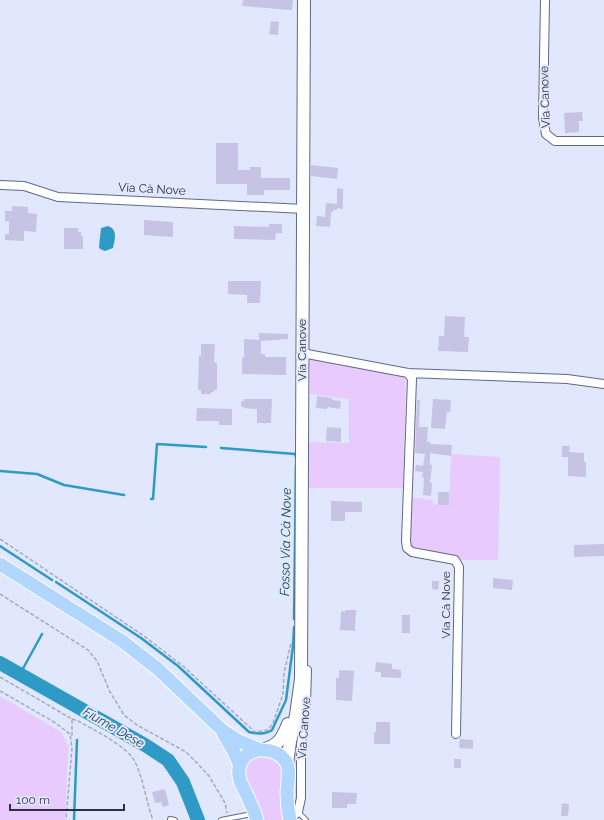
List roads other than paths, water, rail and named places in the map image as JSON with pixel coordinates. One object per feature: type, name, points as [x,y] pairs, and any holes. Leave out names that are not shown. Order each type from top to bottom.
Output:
[{"type":"main road","points":[[0,564],[122,641],[158,669],[221,729],[237,740],[278,754],[287,764],[287,798],[292,816]]},
{"type":"main road","points":[[221,729],[240,766],[239,781],[256,817]]},
{"type":"main road","points":[[240,766],[247,756],[262,749]]},
{"type":"street","name":"Via Canove","points":[[287,764],[301,679],[304,0]]},
{"type":"street","name":"Via Canove","points":[[544,0],[544,118],[546,134],[555,141],[604,141]]},
{"type":"street","name":"Via Cà Nove","points":[[0,185],[24,186],[58,196],[304,209]]},
{"type":"street","points":[[302,353],[408,373],[567,379],[604,384]]},
{"type":"street","name":"Via Cà Nove","points":[[408,373],[412,379],[406,541],[407,548],[412,552],[455,560],[459,567],[456,734]]},
{"type":"street","name":"Via Canove","points":[[292,816],[301,798],[301,745],[306,703],[307,644]]},
{"type":"street","name":"Via Canove","points":[[262,749],[273,747],[282,738],[298,699]]},
{"type":"lane","points":[[292,816],[306,820]]},
{"type":"lane","points":[[221,820],[256,817]]},
{"type":"water","points":[[108,226],[115,232],[115,238],[113,248],[105,251],[99,247],[101,228]]},
{"type":"waterway","name":"Fosso Via Cà Nove","points":[[151,499],[153,499],[157,444],[206,447]]},
{"type":"waterway","name":"Fosso Via Cà Nove","points":[[221,448],[295,454],[296,457]]},
{"type":"waterway","name":"Fosso Via Cà Nove","points":[[294,619],[296,466]]},
{"type":"waterway","name":"Fosso Via Cà Nove","points":[[0,471],[37,474],[64,485],[124,495]]},
{"type":"waterway","points":[[0,546],[52,580]]},
{"type":"waterway","points":[[56,582],[141,638],[178,666],[249,732],[252,733],[258,734],[272,730],[286,700],[294,627]]},
{"type":"waterway","points":[[20,674],[42,634]]},
{"type":"waterway","name":"Fiume Dese","points":[[0,663],[145,745],[168,760],[183,782],[198,820]]},
{"type":"waterway","points":[[74,820],[77,740]]}]
